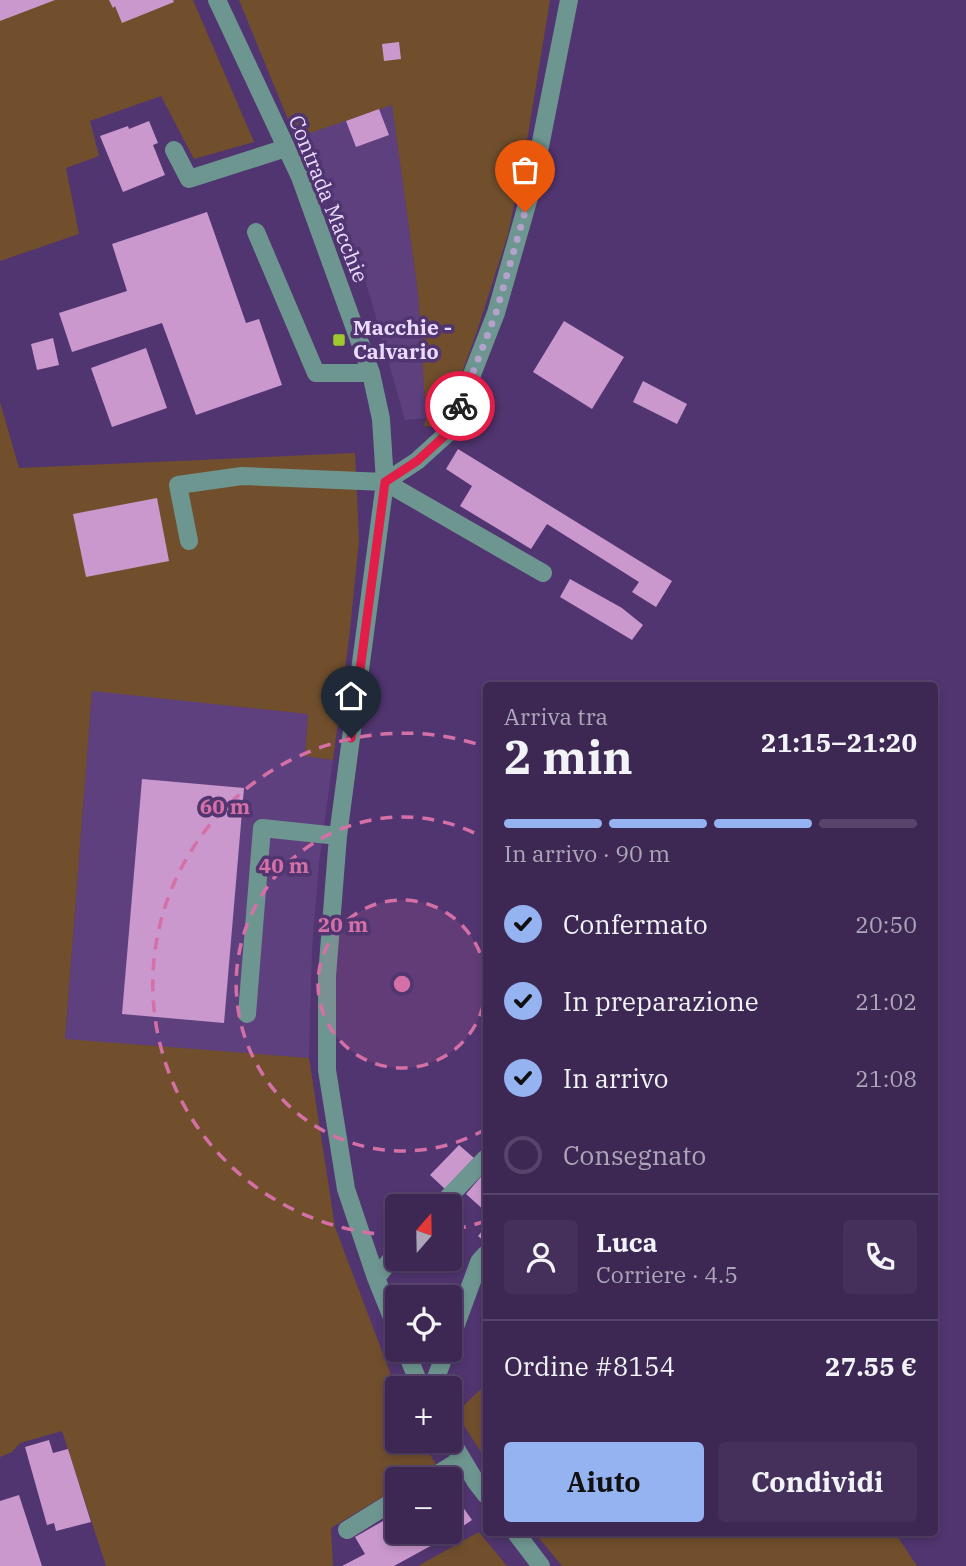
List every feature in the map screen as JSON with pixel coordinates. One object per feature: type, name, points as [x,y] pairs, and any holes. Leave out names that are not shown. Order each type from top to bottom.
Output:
[{"type":"street","name":"Contrada Macchie","points":[[217,0],[300,177],[371,373],[381,419],[385,482],[338,836],[327,976],[327,1070],[346,1188],[385,1300]]},
{"type":"street","points":[[385,482],[417,461],[450,431],[496,313],[532,187],[569,0]]},
{"type":"street","points":[[174,149],[189,179],[286,148]]},
{"type":"street","points":[[256,232],[316,373],[371,373]]},
{"type":"street","points":[[189,541],[178,485],[242,476],[385,482],[543,573]]},
{"type":"street","points":[[247,1014],[262,828],[338,836]]},
{"type":"street","points":[[452,1194],[483,1161]]},
{"type":"street","points":[[462,1308],[483,1257]]},
{"type":"street","points":[[376,1278],[385,1267]]},
{"type":"street","points":[[458,1453],[483,1490]]},
{"type":"street","points":[[449,1467],[462,1459]]},
{"type":"street","points":[[347,1530],[385,1506]]},
{"type":"street","points":[[518,1536],[541,1566]]},
{"type":"shaded area","points":[[0,0],[193,0],[254,142],[194,159],[161,96],[90,121],[99,156],[66,168],[79,234],[0,261]]},
{"type":"shaded area","points":[[239,0],[550,0],[525,153],[508,234],[445,420],[434,427],[424,426],[426,418],[418,293],[392,105],[307,134],[294,134]]},
{"type":"shaded area","points":[[392,104],[418,293],[426,418],[405,420],[368,289],[307,134]]},
{"type":"shaded area","points":[[0,402],[19,468],[355,453],[359,540],[333,760],[305,756],[308,714],[92,691],[65,1039],[309,1058],[335,1227],[391,1376],[385,1376],[385,1453],[429,1453],[436,1464],[431,1467],[385,1467],[385,1495],[331,1528],[333,1566],[106,1566],[62,1431],[20,1443],[12,1452],[0,1457]]},
{"type":"shaded area","points":[[92,690],[308,714],[305,755],[333,760],[319,863],[312,948],[309,1058],[65,1040]]},
{"type":"shaded area","points":[[483,1387],[483,1455],[462,1422],[462,1407]]},
{"type":"shaded area","points":[[479,1532],[507,1566],[418,1566],[462,1544]]},
{"type":"shaded area","points":[[537,1536],[897,1536],[917,1566],[562,1566]]},
{"type":"building","points":[[0,0],[55,0],[0,21]]},
{"type":"building","points":[[109,0],[174,2],[122,23],[115,6],[113,8]]},
{"type":"building","points":[[399,42],[401,59],[384,61],[382,44]]},
{"type":"building","points":[[379,109],[389,135],[356,147],[346,121]]},
{"type":"building","points":[[149,121],[158,143],[153,145],[165,175],[123,192],[100,136]]},
{"type":"building","points":[[207,212],[246,323],[259,319],[282,385],[196,415],[162,323],[72,352],[59,313],[127,291],[112,244]]},
{"type":"building","points":[[564,321],[624,357],[592,409],[533,372]]},
{"type":"building","points":[[53,338],[59,365],[37,370],[31,344]]},
{"type":"building","points":[[146,348],[167,408],[112,427],[91,368]]},
{"type":"building","points":[[643,381],[687,404],[677,424],[633,402]]},
{"type":"building","points":[[458,449],[672,581],[656,607],[632,592],[639,582],[547,524],[531,549],[460,506],[472,486],[446,469]]},
{"type":"building","points":[[157,498],[169,561],[86,577],[73,514]]},
{"type":"building","points":[[570,579],[622,608],[643,625],[632,640],[560,597]]},
{"type":"building","points":[[142,779],[244,788],[224,1023],[122,1014]]},
{"type":"building","points":[[459,1145],[474,1158],[445,1189],[430,1175]]},
{"type":"building","points":[[483,1174],[483,1209],[466,1194]]},
{"type":"building","points":[[49,1440],[53,1453],[68,1449],[91,1522],[56,1531],[54,1523],[47,1525],[25,1447]]},
{"type":"building","points":[[19,1495],[42,1566],[0,1566],[0,1501]]},
{"type":"building","points":[[462,1506],[472,1520],[462,1527]]},
{"type":"building","points":[[385,1520],[385,1544],[434,1544],[394,1566],[342,1566],[365,1554],[355,1537]]},
{"type":"way so far","points":[[460,406],[496,313],[525,212]]},
{"type":"place","name":"Macchie - Calvario","points":[[339,340]]},
{"type":"route","points":[[351,738],[385,482],[417,461],[450,431],[460,406]]}]
